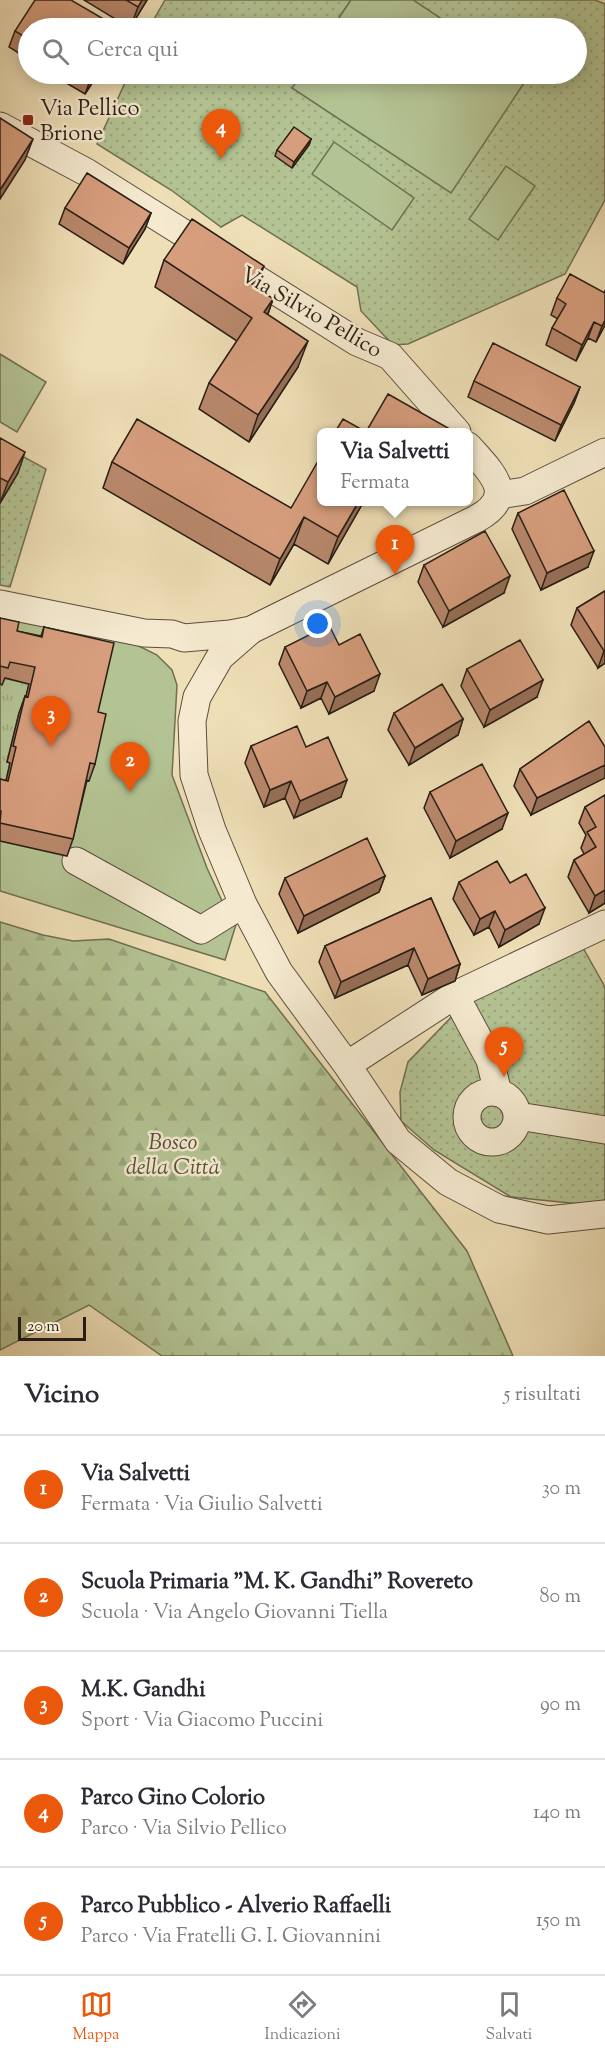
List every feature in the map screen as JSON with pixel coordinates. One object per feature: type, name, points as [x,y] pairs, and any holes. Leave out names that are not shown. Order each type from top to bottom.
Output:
[{"type":"street","name":"Via Silvio Pellico","points":[[0,126],[86,172],[357,342],[390,356],[453,428]]},
{"type":"street","name":"Via Silvio Pellico","points":[[473,452],[495,478],[499,495]]},
{"type":"street","points":[[197,696],[220,657],[251,630],[486,514],[499,495],[525,491],[605,452]]},
{"type":"street","points":[[0,604],[144,633],[172,634],[184,638],[251,630]]},
{"type":"street","points":[[184,638],[197,662],[197,696],[192,721],[194,775],[212,830],[243,904],[279,972],[347,1065],[398,1141],[448,1182],[499,1209],[548,1220],[605,1214]]},
{"type":"street","points":[[76,861],[201,930],[243,904]]},
{"type":"street","points":[[347,1065],[455,995],[605,924]]},
{"type":"street","points":[[455,995],[490,1059],[498,1093]]},
{"type":"street","points":[[498,1093],[514,1104],[518,1116],[516,1126],[506,1139],[497,1142],[488,1142],[474,1135],[468,1126],[467,1118],[472,1102],[481,1095],[498,1093]]},
{"type":"street","points":[[518,1116],[605,1130]]},
{"type":"green space","points":[[165,0],[351,0],[339,18],[155,18]]},
{"type":"green space","points":[[351,0],[413,0],[440,18],[339,18]]},
{"type":"green space","points":[[413,0],[595,0],[605,4],[605,200],[565,274],[408,344],[393,345],[361,311],[357,287],[242,215],[221,227],[171,190],[97,144],[124,84],[296,84],[293,88],[378,84],[587,84],[587,18],[440,18]]},
{"type":"green space","points":[[295,84],[523,84],[451,193],[292,88]]},
{"type":"green space","points":[[334,142],[414,198],[392,230],[312,174]]},
{"type":"green space","points":[[506,166],[535,186],[498,240],[469,219]]},
{"type":"green space","points":[[0,354],[46,382],[17,432],[0,422]]},
{"type":"green space","points":[[0,444],[46,469],[10,587],[0,585]]},
{"type":"green space","points":[[0,618],[137,645],[157,655],[172,670],[177,685],[172,775],[207,868],[223,903],[239,915],[225,960],[0,891],[0,841],[67,855],[84,780],[89,780],[0,636]]},
{"type":"green space","points":[[4,678],[29,684],[22,713],[19,713],[7,762],[10,763],[2,797],[0,797],[0,684]]},
{"type":"green space","name":"Bosco della Città","points":[[0,922],[73,941],[109,939],[265,992],[467,1251],[513,1356],[162,1356],[89,1305],[0,1350]]},
{"type":"green space","points":[[582,946],[605,987],[605,1200],[590,1205],[511,1197],[434,1150],[401,1121],[400,1092],[408,1062],[461,1007]]},
{"type":"building","points":[[35,0],[71,0],[102,18],[23,18]]},
{"type":"building","points":[[126,0],[142,0],[138,7]]},
{"type":"building","points":[[0,118],[33,139],[0,190]]},
{"type":"building","points":[[294,127],[311,139],[294,162],[277,150]]},
{"type":"building","points":[[87,173],[151,213],[129,248],[65,208]]},
{"type":"building","points":[[192,219],[264,266],[252,284],[273,299],[264,312],[308,341],[258,415],[209,383],[252,318],[164,260]]},
{"type":"building","points":[[570,274],[605,293],[605,320],[602,326],[594,322],[582,345],[552,328],[566,304],[557,298]]},
{"type":"building","points":[[493,343],[580,387],[561,425],[474,381]]},
{"type":"building","points":[[388,394],[448,428],[368,428]]},
{"type":"building","points":[[137,419],[291,508],[317,463],[317,506],[356,506],[338,537],[304,517],[280,559],[112,462]]},
{"type":"building","points":[[343,419],[359,428],[337,428]]},
{"type":"building","points":[[0,438],[25,452],[8,482],[0,478]]},
{"type":"building","points":[[564,490],[594,551],[547,573],[518,513]]},
{"type":"building","points":[[485,531],[510,576],[449,611],[424,565]]},
{"type":"building","points":[[605,591],[605,651],[604,651],[577,608]]},
{"type":"building","points":[[0,618],[19,622],[17,631],[42,637],[44,627],[114,643],[98,712],[106,714],[95,764],[90,763],[73,839],[0,823],[0,779],[8,781],[16,747],[13,746],[25,696],[28,697],[35,667],[10,662],[8,668],[0,666]]},
{"type":"building","points":[[329,625],[339,645],[360,634],[380,674],[335,697],[327,682],[307,691],[285,647]]},
{"type":"building","points":[[520,640],[543,680],[490,710],[467,669]]},
{"type":"building","points":[[442,684],[463,719],[415,748],[394,713]]},
{"type":"building","points":[[589,721],[605,747],[605,765],[537,798],[520,769]]},
{"type":"building","points":[[297,726],[306,747],[328,737],[347,780],[300,801],[291,781],[270,790],[251,746]]},
{"type":"building","points":[[482,764],[508,813],[456,841],[430,792]]},
{"type":"building","points":[[605,795],[605,890],[595,896],[574,860],[596,847],[587,832],[596,827],[585,807]]},
{"type":"building","points":[[367,838],[385,876],[304,916],[285,878]]},
{"type":"building","points":[[497,861],[510,883],[526,874],[545,908],[505,930],[495,911],[480,919],[459,882]]},
{"type":"building","points":[[431,898],[460,964],[428,979],[414,948],[341,982],[325,946]]},
{"type":"place","name":"Via Pellico Brione","points":[[28,120]]},
{"type":"place","name":"Parco Gino Colorio","points":[[221,159]]},
{"type":"place","name":"Via Salvetti","points":[[395,575]]},
{"type":"place","name":"M.K. Gandhi","points":[[51,746]]},
{"type":"place","name":"Scuola Primaria \"M. K. Gandhi\" Rovereto","points":[[130,792]]},
{"type":"place","name":"Parco Pubblico - Alverio Raffaelli","points":[[504,1077]]}]
